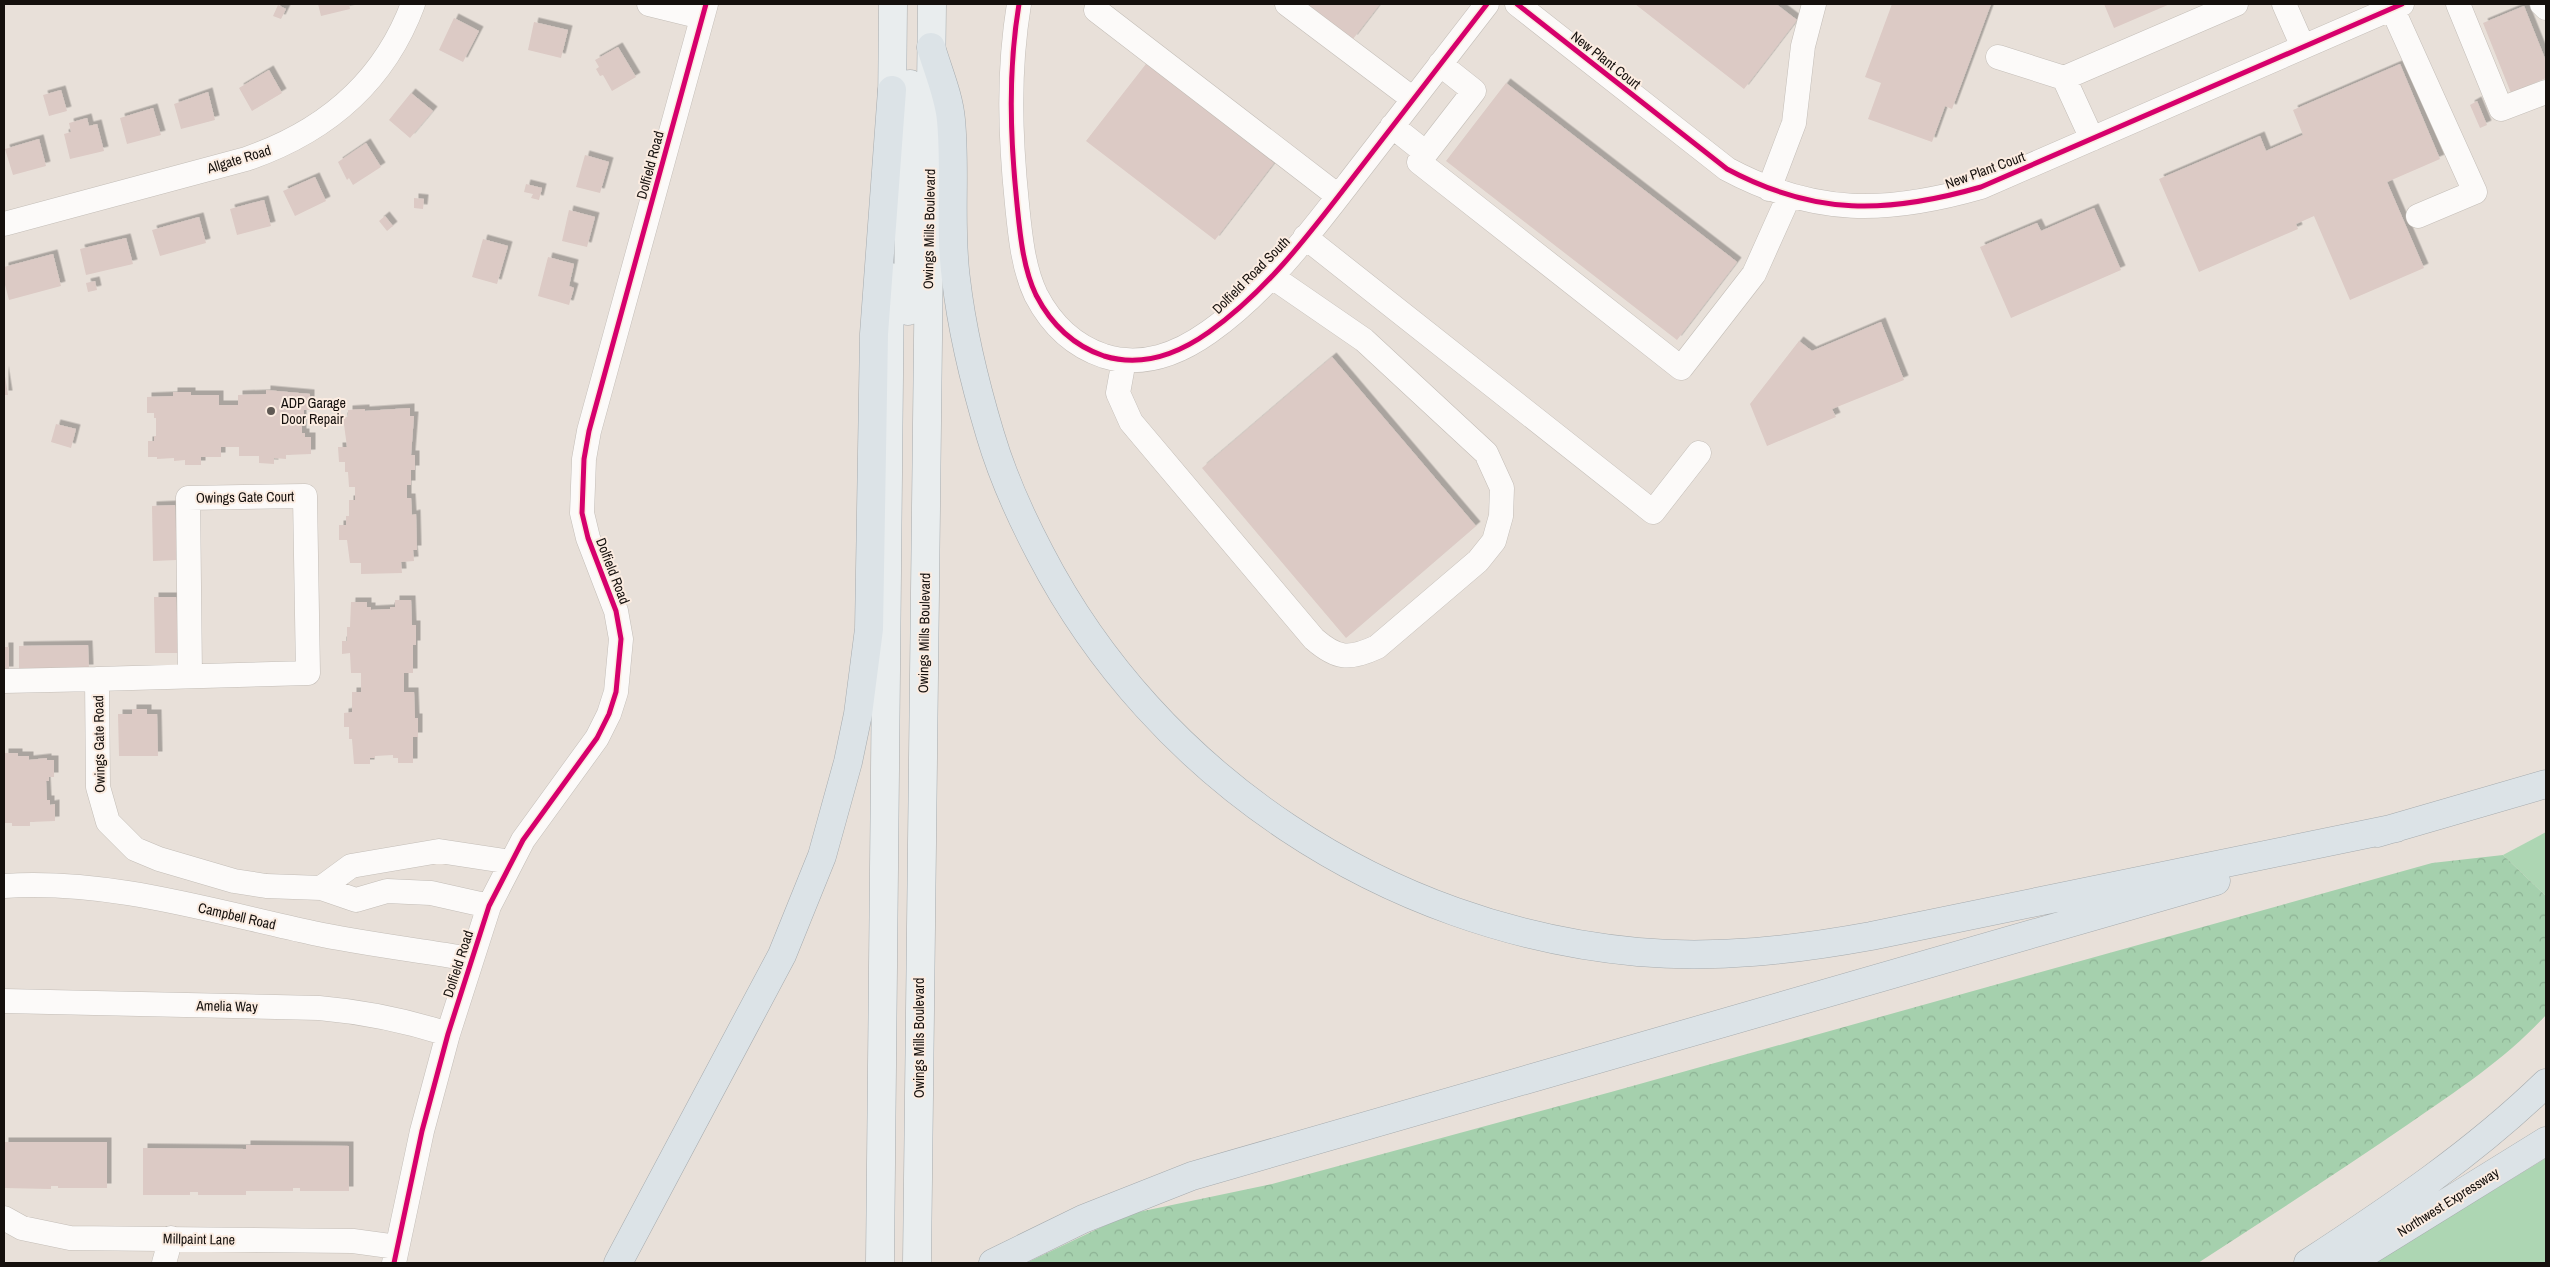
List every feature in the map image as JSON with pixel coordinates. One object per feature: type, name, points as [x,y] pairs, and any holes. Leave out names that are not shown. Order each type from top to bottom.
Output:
[{"type":"highway","points":[[931,47],[951,118],[952,230],[956,280],[967,344],[991,439],[1009,487],[1030,534],[1051,573],[1091,637],[1151,712],[1196,757],[1240,794],[1288,829],[1350,866],[1435,904],[1483,921],[1547,938],[1640,952],[1724,954],[1814,946],[1871,936],[2396,828]]},
{"type":"highway","points":[[618,1263],[782,955],[804,903],[835,813],[858,714],[869,629],[874,334],[892,90]]},
{"type":"highway","points":[[999,1260],[1129,1199],[1192,1176],[2053,930],[2546,784]]},
{"type":"highway","points":[[2308,1263],[2415,1192],[2466,1154],[2514,1114],[2546,1083]]},
{"type":"highway","name":"Northwest Expressway","points":[[2349,1263],[2546,1141]]},
{"type":"highway","points":[[603,1263],[681,1143]]},
{"type":"main road","points":[[880,1263],[892,4]]},
{"type":"main road","points":[[910,4],[907,480],[924,657]]},
{"type":"main road","name":"Owings Mills Boulevard","points":[[917,1263],[932,4]]},
{"type":"street","name":"Allgate Road","points":[[4,224],[280,147],[337,111],[359,90],[391,48],[406,24],[413,4]]},
{"type":"street","points":[[650,4],[704,10]]},
{"type":"street","name":"Dolfield Road South","points":[[1019,4],[1013,40],[1010,124],[1019,225],[1027,271],[1035,293],[1058,328],[1093,352],[1124,360],[1146,361],[1167,356],[1188,346],[1234,312],[1271,276],[1338,196],[1487,4]]},
{"type":"street","points":[[1287,4],[1413,99]]},
{"type":"street","name":"New Plant Court","points":[[1517,4],[1727,169],[1779,193],[1822,204],[1863,207],[1940,199],[1980,187],[2397,6]]},
{"type":"street","points":[[1440,64],[1474,91],[1419,162],[1681,368],[1754,274],[1779,193],[1794,123],[1803,46],[1814,4]]},
{"type":"street","points":[[1998,57],[2064,78],[2236,4]]},
{"type":"street","points":[[2284,4],[2303,47]]},
{"type":"street","points":[[2458,4],[2501,109],[2546,92]]},
{"type":"street","points":[[2542,4],[2546,8]]},
{"type":"street","points":[[2397,6],[2475,192],[2418,216]]},
{"type":"street","name":"Dolfield Road","points":[[395,1255],[422,1132],[448,1034],[470,959],[489,906],[511,862],[543,811],[596,738],[609,714],[616,692],[621,638],[616,611],[588,538],[582,512],[584,459],[589,431],[704,10]]},
{"type":"street","points":[[1096,10],[1338,196]]},
{"type":"street","points":[[2064,78],[2092,139]]},
{"type":"street","points":[[1392,126],[1426,153]]},
{"type":"street","points":[[1305,237],[1652,512],[1699,454]]},
{"type":"street","points":[[1124,360],[1118,393],[1131,422],[1314,639],[1326,649],[1340,656],[1359,655],[1377,647],[1478,561],[1494,541],[1501,516],[1502,488],[1486,453],[1364,340],[1271,276]]},
{"type":"street","name":"Owings Gate Court","points":[[97,679],[308,673],[305,496],[188,498],[190,675]]},
{"type":"street","name":"Owings Gate Road","points":[[4,681],[97,679],[98,787],[108,822],[119,835],[136,848],[159,859],[234,881],[266,886],[321,888],[356,900],[387,891],[431,893],[489,906]]},
{"type":"street","points":[[321,888],[351,866],[438,850],[511,862]]},
{"type":"street","points":[[386,860],[387,891]]},
{"type":"street","name":"Campbell Road","points":[[4,886],[43,884],[101,888],[315,933],[470,959]]},
{"type":"street","name":"Amelia Way","points":[[4,1001],[336,1010],[396,1018],[448,1034]]},
{"type":"street","name":"Millpaint Lane","points":[[4,1218],[22,1228],[70,1238],[353,1241],[395,1255]]},
{"type":"street","points":[[164,1263],[171,1238]]},
{"type":"green space","points":[[2546,832],[2546,896],[2503,855]]},
{"type":"green space","points":[[2503,855],[2546,896],[2546,1015],[2515,1045],[2464,1086],[2198,1263],[1026,1263],[1129,1214],[1272,1184],[1611,1092],[2432,863]]},
{"type":"green space","points":[[2546,1158],[2546,1263],[2374,1263]]},
{"type":"building","points":[[318,4],[349,4],[350,9],[321,16]]},
{"type":"building","points":[[1307,4],[1380,4],[1353,39]]},
{"type":"building","points":[[1635,4],[1776,4],[1797,20],[1744,89]]},
{"type":"building","points":[[1892,4],[1991,4],[1952,109],[1945,106],[1932,142],[1868,119],[1881,83],[1865,77]]},
{"type":"building","points":[[2104,4],[2170,4],[2114,28]]},
{"type":"building","points":[[278,5],[286,9],[281,19],[273,16]]},
{"type":"building","points":[[2524,6],[2546,61],[2546,78],[2511,93],[2483,23]]},
{"type":"building","points":[[454,18],[479,31],[463,62],[439,50]]},
{"type":"building","points":[[534,22],[568,30],[561,58],[528,50]]},
{"type":"building","points":[[618,47],[636,77],[612,91],[603,75],[600,76],[596,69],[599,67],[595,60]]},
{"type":"building","points":[[1146,64],[1274,163],[1215,240],[1086,141]]},
{"type":"building","points":[[2400,64],[2440,159],[2387,182],[2424,268],[2350,300],[2314,216],[2296,224],[2298,229],[2199,272],[2159,179],[2260,136],[2266,151],[2303,135],[2293,110]]},
{"type":"building","points":[[269,70],[282,93],[252,111],[239,88]]},
{"type":"building","points":[[1506,83],[1737,262],[1677,340],[1446,161]]},
{"type":"building","points":[[61,90],[67,111],[49,116],[43,95]]},
{"type":"building","points":[[208,92],[215,120],[181,129],[174,104]]},
{"type":"building","points":[[411,93],[433,111],[410,138],[389,120]]},
{"type":"building","points":[[2477,101],[2487,125],[2480,128],[2470,105]]},
{"type":"building","points":[[153,108],[161,135],[127,144],[120,118]]},
{"type":"building","points":[[87,118],[89,126],[97,124],[104,151],[70,159],[64,134],[71,132],[69,123]]},
{"type":"building","points":[[39,139],[46,166],[13,175],[5,149]]},
{"type":"building","points":[[366,143],[381,167],[353,185],[349,178],[347,180],[338,162]]},
{"type":"building","points":[[585,155],[609,162],[600,193],[576,187]]},
{"type":"building","points":[[315,177],[326,201],[295,216],[283,191]]},
{"type":"building","points":[[526,184],[542,188],[539,200],[531,198],[533,194],[524,192]]},
{"type":"building","points":[[414,198],[424,199],[423,209],[414,208]]},
{"type":"building","points":[[264,200],[271,226],[237,235],[230,209]]},
{"type":"building","points":[[2094,208],[2121,270],[2011,318],[1980,247],[2037,223],[2041,231]]},
{"type":"building","points":[[569,210],[595,217],[587,247],[562,241]]},
{"type":"building","points":[[385,216],[393,226],[387,231],[379,221]]},
{"type":"building","points":[[199,217],[206,243],[160,256],[152,230]]},
{"type":"building","points":[[126,238],[133,264],[86,275],[80,249]]},
{"type":"building","points":[[483,239],[508,246],[497,284],[472,277]]},
{"type":"building","points":[[53,254],[61,286],[9,300],[4,281],[4,267]]},
{"type":"building","points":[[548,257],[574,264],[569,286],[574,288],[569,305],[538,296]]},
{"type":"building","points":[[95,281],[97,290],[88,292],[86,283]]},
{"type":"building","points":[[1881,322],[1904,380],[1832,409],[1836,417],[1767,446],[1750,404],[1799,341],[1812,351]]},
{"type":"building","points":[[1332,357],[1476,526],[1346,638],[1202,468]]},
{"type":"building","points":[[4,370],[8,395],[4,395]]},
{"type":"building","points":[[266,390],[310,394],[310,410],[304,410],[304,414],[302,414],[302,433],[305,433],[305,437],[311,437],[311,454],[286,455],[286,459],[274,458],[274,464],[259,463],[259,456],[239,456],[239,447],[221,447],[221,457],[201,457],[201,465],[185,465],[185,460],[174,461],[174,458],[157,459],[157,457],[148,457],[148,441],[154,441],[154,436],[156,436],[156,418],[154,418],[154,413],[147,413],[147,397],[173,396],[173,392],[191,392],[191,395],[219,395],[219,405],[238,405],[238,395],[266,394]]},
{"type":"building","points":[[410,408],[410,416],[414,416],[411,455],[415,455],[415,470],[411,470],[411,485],[407,485],[407,498],[411,498],[412,515],[416,514],[417,550],[413,550],[414,561],[401,562],[402,573],[361,574],[361,563],[350,563],[347,540],[339,540],[339,525],[346,525],[346,516],[349,516],[349,500],[355,500],[355,487],[349,487],[348,472],[345,472],[345,462],[339,462],[338,447],[347,447],[343,417],[348,417],[348,410],[365,409],[365,411]]},
{"type":"building","points":[[56,424],[76,429],[71,448],[51,442]]},
{"type":"building","points":[[175,505],[177,560],[153,561],[152,506]]},
{"type":"building","points":[[154,597],[176,597],[179,653],[155,653]]},
{"type":"building","points":[[395,600],[411,600],[412,625],[416,625],[416,645],[413,645],[413,673],[404,673],[404,692],[414,692],[415,718],[418,718],[418,737],[413,737],[413,763],[398,763],[398,758],[393,758],[393,755],[375,756],[375,758],[370,758],[370,764],[354,764],[352,739],[349,739],[349,727],[344,727],[344,713],[352,712],[352,692],[361,692],[361,673],[351,673],[350,653],[342,654],[342,641],[347,641],[347,627],[350,627],[351,602],[367,602],[367,607],[371,607],[371,610],[395,607]]},
{"type":"building","points":[[88,645],[89,669],[19,671],[19,646]]},
{"type":"building","points":[[4,647],[9,647],[9,671],[4,671]]},
{"type":"building","points":[[132,709],[147,709],[147,714],[157,714],[158,756],[119,756],[118,714],[132,714]]},
{"type":"building","points":[[4,753],[18,753],[18,756],[29,756],[29,760],[47,758],[47,760],[54,760],[54,777],[49,777],[49,781],[46,781],[47,800],[50,800],[50,805],[55,804],[55,821],[30,822],[30,826],[12,826],[12,823],[4,823]]},
{"type":"building","points":[[4,1142],[107,1142],[107,1188],[58,1188],[58,1186],[51,1186],[51,1189],[4,1188]]},
{"type":"building","points":[[246,1145],[349,1146],[349,1191],[300,1191],[300,1188],[293,1188],[293,1191],[246,1191],[246,1195],[198,1195],[198,1192],[190,1192],[190,1195],[143,1195],[143,1148],[246,1149]]},
{"type":"cycle path","points":[[394,1263],[422,1131],[448,1034],[489,906],[523,840],[597,738],[609,714],[616,692],[621,639],[616,611],[588,538],[582,513],[584,459],[589,431],[706,4]]},
{"type":"cycle path","points":[[1019,4],[1015,29],[1011,104],[1019,227],[1028,274],[1042,306],[1064,333],[1093,352],[1118,359],[1132,360],[1160,357],[1197,340],[1231,315],[1272,276],[1309,233],[1487,4]]},
{"type":"cycle path","points":[[1517,4],[1727,169],[1759,184],[1791,195],[1821,202],[1852,206],[1883,206],[1914,202],[1981,187],[2402,4]]},
{"type":"place","name":"ADP Garage Door Repair","points":[[271,411]]}]
